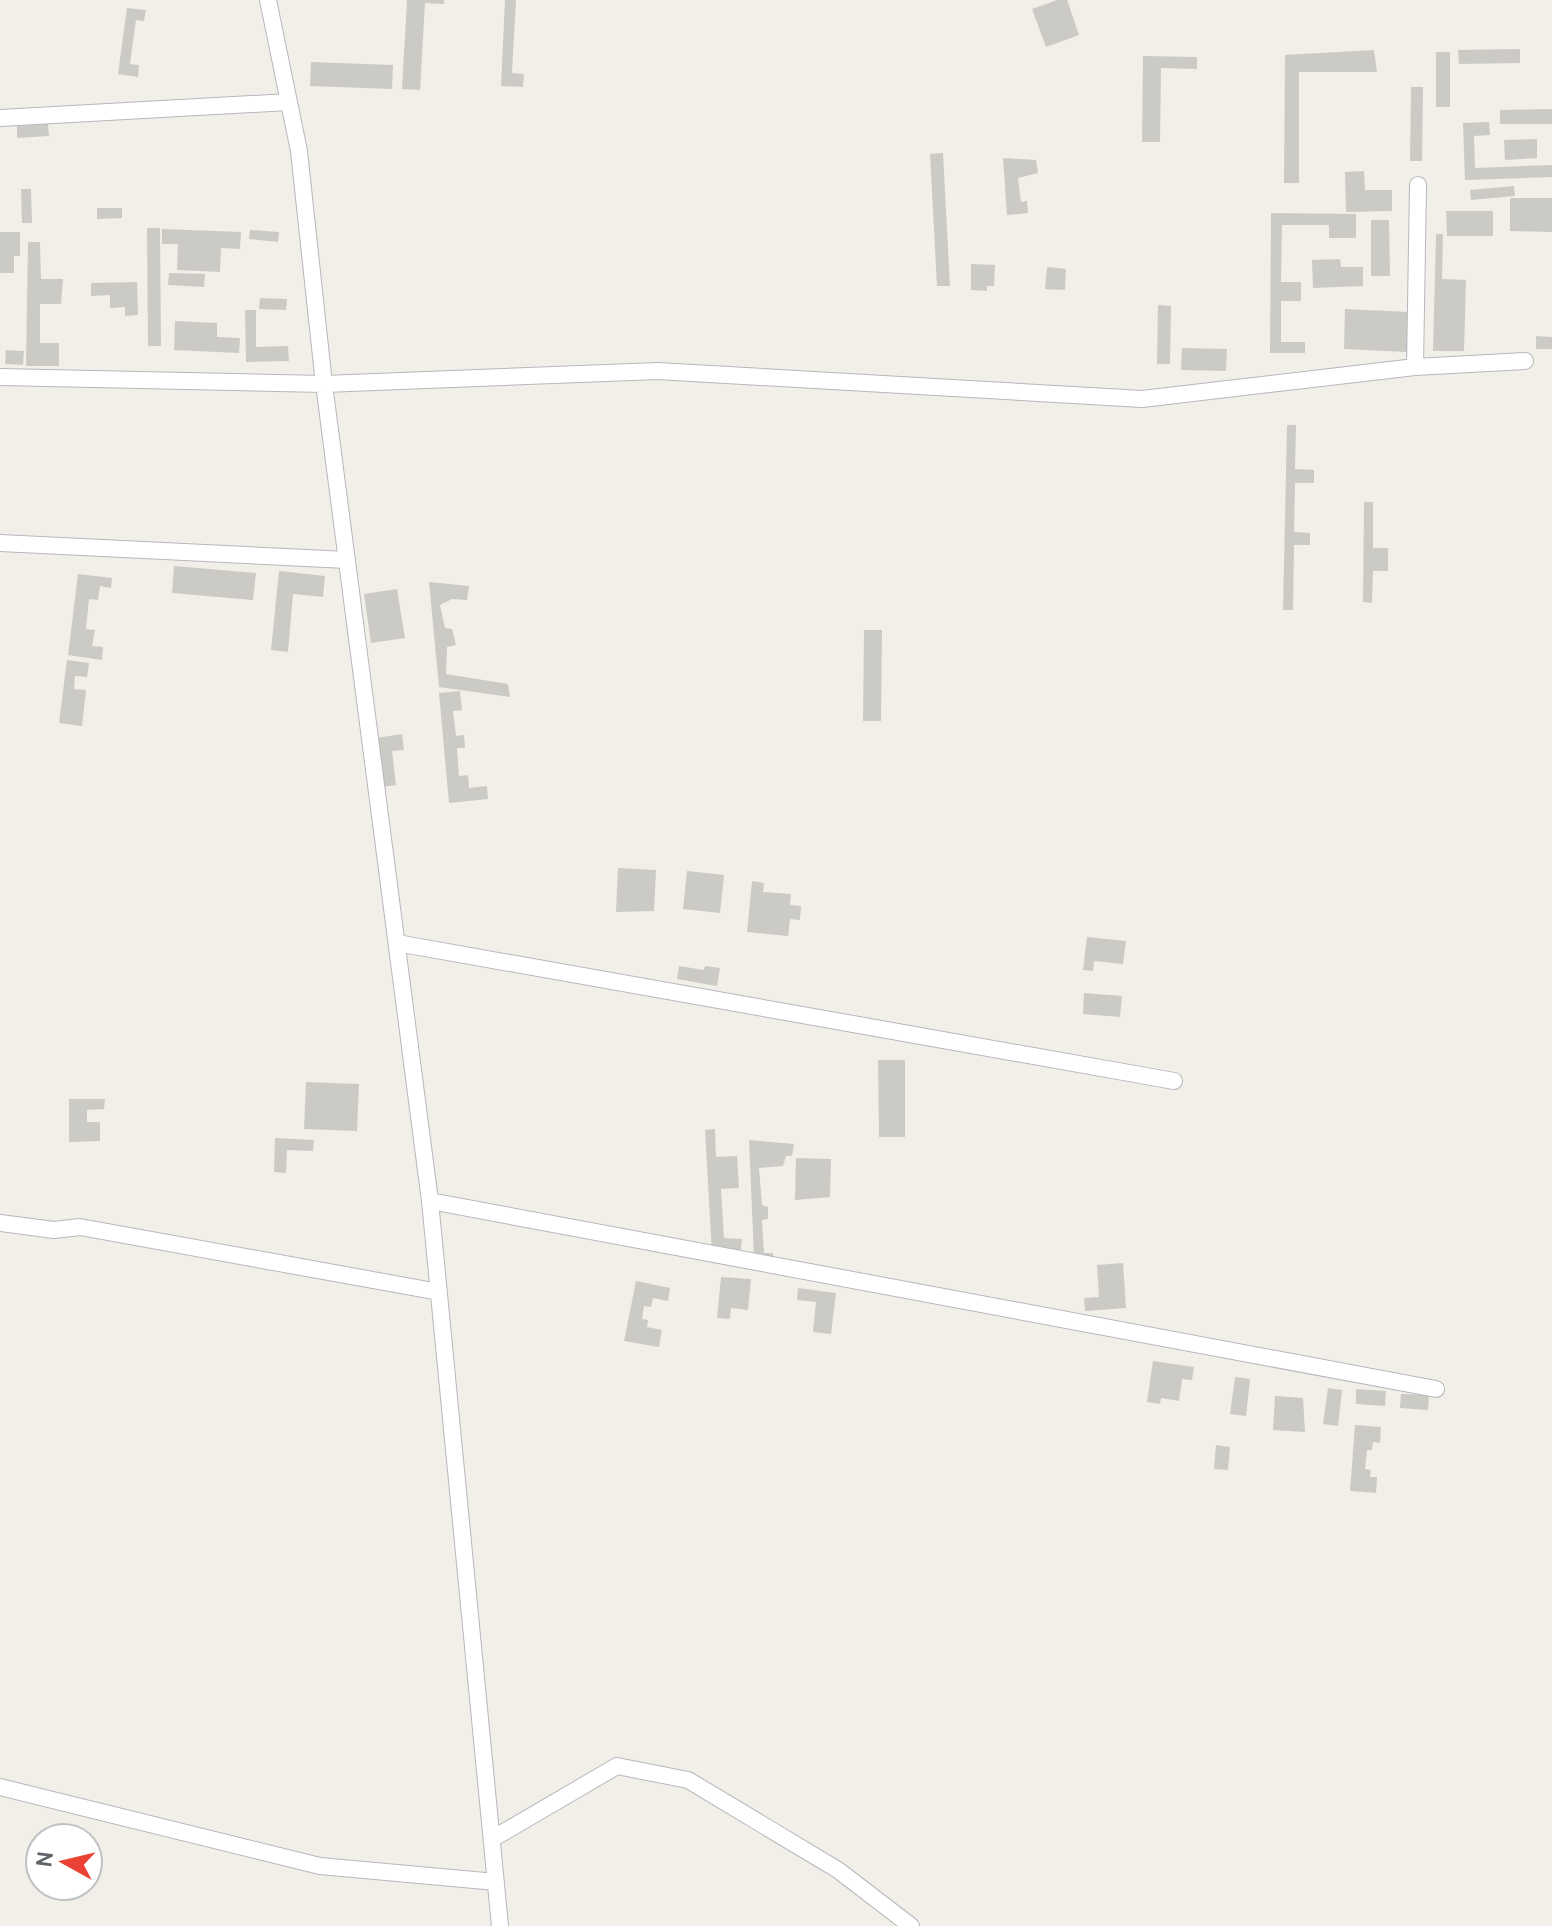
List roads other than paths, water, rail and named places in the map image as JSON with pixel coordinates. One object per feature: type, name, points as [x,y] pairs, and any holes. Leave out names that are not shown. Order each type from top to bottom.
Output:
[{"type":"street","points":[[268,0],[299,151],[324,384],[430,1201],[500,1926]]},
{"type":"street","points":[[0,118],[289,102]]},
{"type":"street","points":[[1415,367],[1418,185]]},
{"type":"street","points":[[0,377],[324,384],[658,371],[1142,399],[1415,367],[1525,361]]},
{"type":"street","points":[[0,543],[347,560]]},
{"type":"street","points":[[397,943],[1174,1081]]},
{"type":"street","points":[[430,1201],[1436,1389]]},
{"type":"street","points":[[0,1223],[54,1230],[80,1227],[439,1292]]},
{"type":"street","points":[[492,1839],[617,1766],[688,1780],[838,1870],[911,1926]]},
{"type":"street","points":[[0,1787],[320,1866],[496,1882]]}]
